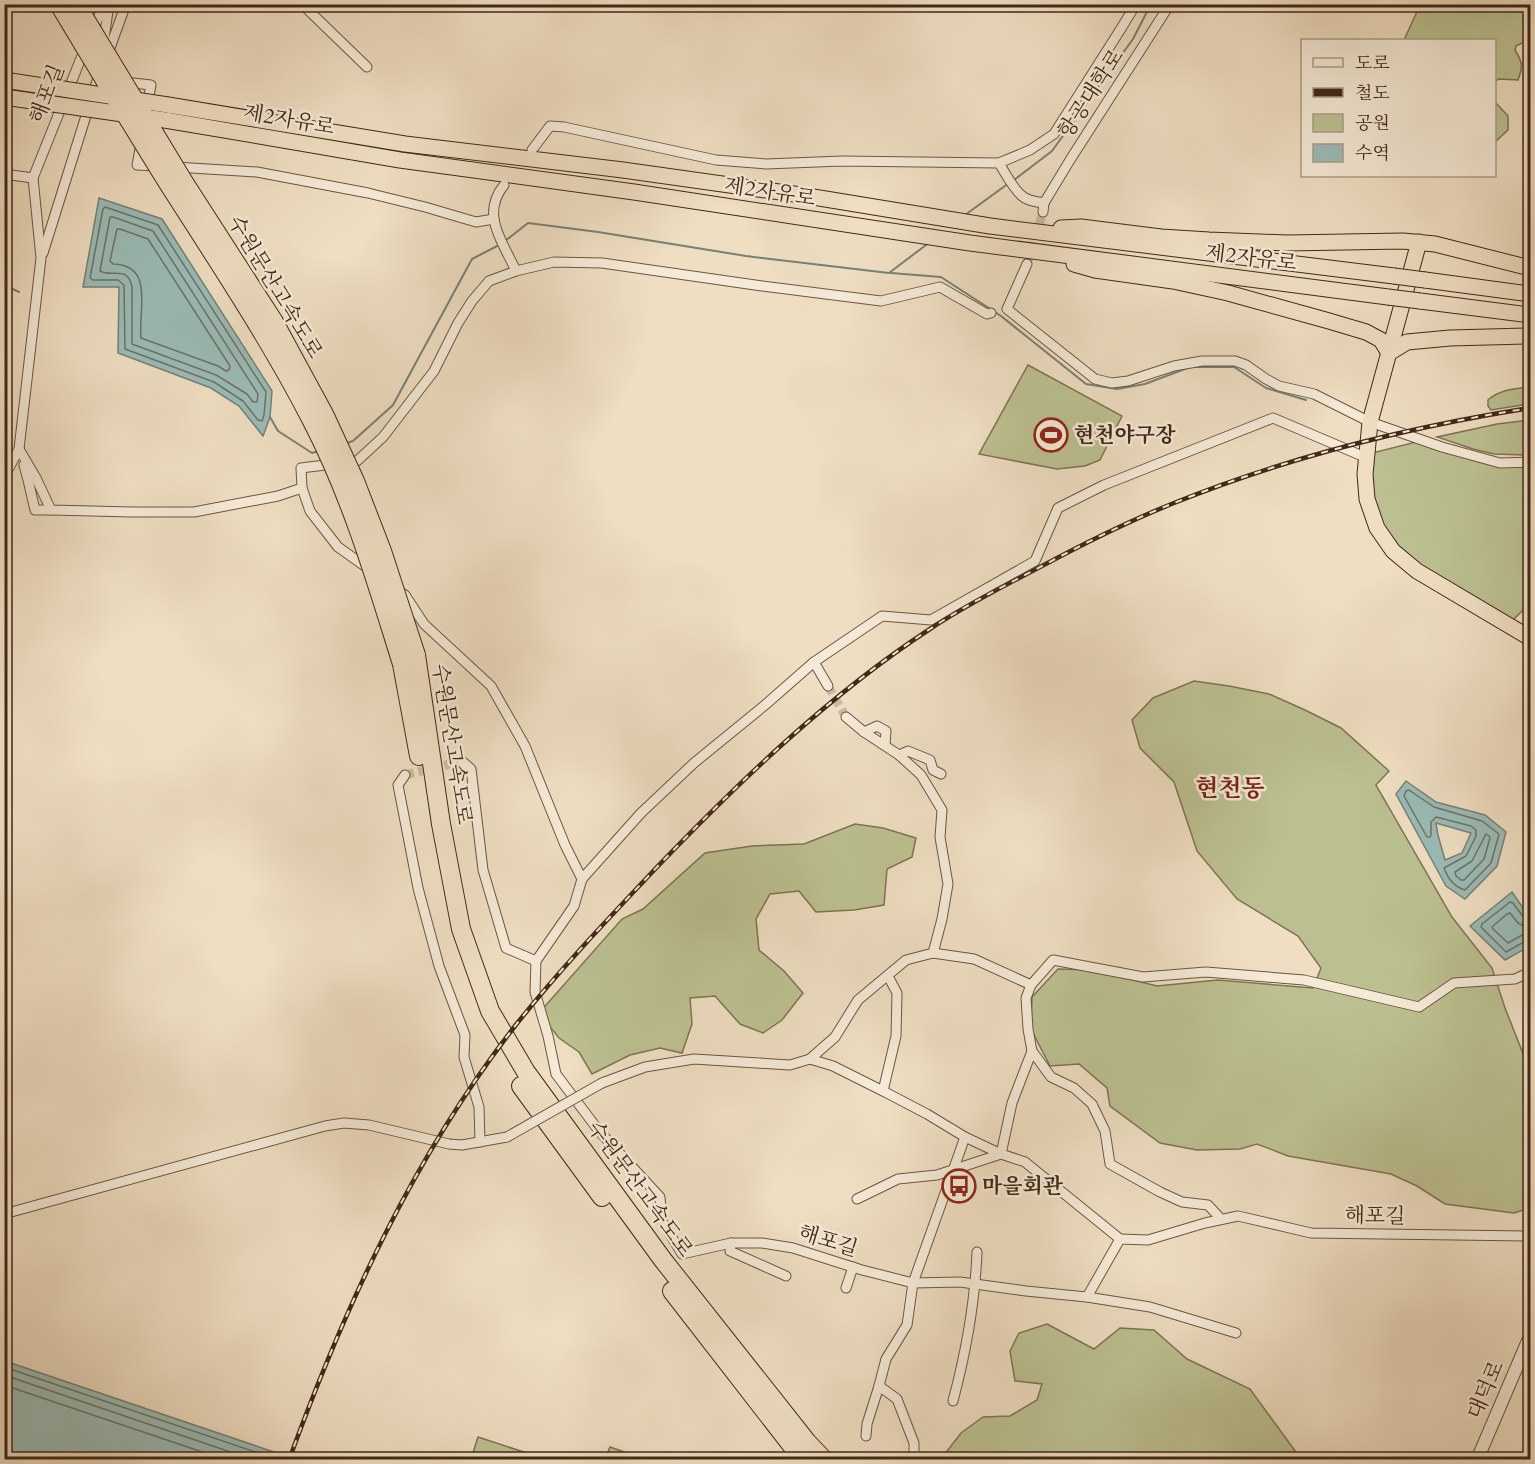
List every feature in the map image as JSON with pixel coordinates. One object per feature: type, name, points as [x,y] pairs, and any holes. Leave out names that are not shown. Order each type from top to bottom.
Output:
[{"type":"highway","name":"수원문산고속도로","points":[[58,4],[262,331],[313,422],[343,488],[409,659],[451,933],[473,999],[512,1073],[551,1129],[653,1266],[803,1460]]},
{"type":"highway","name":"수원문산고속도로","points":[[76,4],[185,184],[274,322],[324,414],[356,481],[375,531],[409,659],[461,929],[490,1011],[526,1072],[656,1250],[807,1442],[824,1460]]},
{"type":"highway","name":"제2자유로","points":[[4,80],[405,144],[634,171],[990,226],[1530,294]]},
{"type":"highway","name":"제2자유로","points":[[4,97],[165,120],[400,160],[633,192],[970,243],[1530,315]]},
{"type":"highway","points":[[1022,230],[1081,227],[1161,237],[1287,243],[1419,242],[1530,268]]},
{"type":"highway","points":[[1419,242],[1370,422],[1365,474],[1367,499],[1377,528],[1393,551],[1417,571],[1530,638]]},
{"type":"highway","points":[[1016,249],[1095,270],[1173,281],[1284,308],[1366,332],[1382,340],[1389,353]]},
{"type":"highway","points":[[1389,353],[1407,342],[1450,338],[1530,336]]},
{"type":"street","name":"해포길","points":[[18,449],[41,258],[33,178],[104,4]]},
{"type":"street","points":[[98,78],[109,4]]},
{"type":"street","points":[[41,258],[98,78],[126,4]]},
{"type":"street","points":[[302,4],[367,67]]},
{"type":"street","name":"항공대학로","points":[[1136,4],[1054,134],[1030,150],[999,164],[1022,196],[1043,208],[1070,160],[1170,4]]},
{"type":"street","points":[[98,78],[151,85],[137,165],[257,172],[425,207],[476,222],[494,219]]},
{"type":"street","points":[[532,150],[550,126],[564,127],[716,160],[766,164],[843,161],[999,164]]},
{"type":"street","points":[[4,174],[33,178]]},
{"type":"street","points":[[504,185],[496,196],[494,219],[497,234],[516,271]]},
{"type":"street","points":[[582,879],[565,845],[525,746],[491,686],[424,624],[405,596],[338,546],[310,511],[302,488],[301,468],[357,461],[383,437],[434,371],[458,322],[489,281],[516,271],[554,262],[602,263],[881,302],[940,287],[987,314],[991,313]]},
{"type":"street","points":[[1028,264],[1007,309],[1095,379],[1113,383],[1128,381],[1193,362],[1235,361],[1246,365],[1279,386],[1314,394],[1370,422],[1442,447],[1500,463],[1530,462]]},
{"type":"street","points":[[462,761],[471,769],[483,870],[506,948],[536,961],[574,906],[582,879],[641,813],[694,763],[814,662],[882,616],[931,620],[1035,561],[1059,508],[1104,485],[1273,418],[1367,458]]},
{"type":"street","points":[[18,449],[35,510],[194,512],[278,496],[302,488]]},
{"type":"street","points":[[4,477],[18,449]]},
{"type":"street","points":[[18,449],[36,478],[51,510]]},
{"type":"street","points":[[814,662],[828,686]]},
{"type":"street","points":[[846,717],[899,755],[921,776],[942,810],[940,837],[948,884],[933,953]]},
{"type":"street","points":[[899,755],[908,751],[930,760],[933,770],[942,774]]},
{"type":"street","points":[[405,775],[398,785],[418,888],[440,966],[465,1035],[464,1057],[479,1107],[480,1142]]},
{"type":"street","points":[[4,1214],[334,1124],[378,1126],[448,1144],[462,1145],[507,1137],[602,1083],[645,1067],[694,1059],[790,1065],[810,1059],[835,1037],[858,1000],[906,960],[933,953],[974,959],[1031,985]]},
{"type":"street","points":[[1221,1220],[1208,1205],[1182,1202],[1110,1164],[1105,1131],[1092,1104],[1074,1088],[1051,1077],[1032,1051],[1026,998],[1031,985],[1053,960],[1143,977],[1206,972],[1304,980],[1419,1007],[1454,983],[1515,979],[1530,972]]},
{"type":"street","name":"해포길","points":[[536,961],[535,992],[556,1074],[599,1131],[660,1197],[662,1221],[682,1254],[731,1243],[762,1243],[793,1248],[913,1283],[960,1282],[1087,1297],[1150,1307],[1236,1333]]},
{"type":"street","points":[[884,1091],[896,1036],[897,993],[888,976]]},
{"type":"street","points":[[1001,1154],[1012,1103],[1032,1051]]},
{"type":"street","points":[[810,1059],[833,1066],[927,1114],[965,1137],[1001,1154],[1025,1162],[1120,1239],[1087,1297]]},
{"type":"street","points":[[866,1436],[867,1424],[886,1359],[907,1325],[913,1283],[965,1137]]},
{"type":"street","points":[[857,1199],[898,1179],[937,1175],[1001,1154]]},
{"type":"street","name":"해포길","points":[[1120,1239],[1148,1240],[1238,1215],[1311,1233],[1530,1236]]},
{"type":"street","points":[[731,1243],[730,1251],[786,1276]]},
{"type":"street","points":[[953,1401],[964,1360],[976,1284],[977,1252]]},
{"type":"street","points":[[846,1288],[853,1267]]},
{"type":"street","name":"대덕로","points":[[1477,1460],[1530,1336]]},
{"type":"street","points":[[879,1386],[897,1399],[914,1443],[914,1460]]},
{"type":"green space","points":[[1420,5],[1530,5],[1530,39],[1516,46],[1515,50],[1521,65],[1518,80],[1496,80],[1496,39],[1404,39]]},
{"type":"green space","points":[[1496,103],[1508,116],[1508,130],[1496,141]]},
{"type":"green space","name":"현천야구장","points":[[1028,365],[1122,416],[1100,460],[1085,466],[1057,469],[979,454]]},
{"type":"green space","points":[[1530,387],[1530,404],[1491,410],[1488,406],[1488,400],[1498,394]]},
{"type":"green space","points":[[1530,420],[1530,455],[1494,454],[1437,437],[1497,424]]},
{"type":"green space","points":[[1428,439],[1452,451],[1530,464],[1530,605],[1511,622],[1404,555],[1379,522],[1370,496],[1372,453]]},
{"type":"green space","points":[[1194,681],[1269,694],[1305,710],[1341,728],[1389,771],[1376,785],[1452,917],[1492,968],[1530,1071],[1530,1208],[1514,1213],[1445,1204],[1417,1186],[1391,1174],[1288,1156],[1257,1144],[1240,1149],[1197,1150],[1160,1143],[1110,1106],[1107,1088],[1079,1064],[1050,1066],[1031,1029],[1032,997],[1058,969],[1093,970],[1157,986],[1218,980],[1313,988],[1321,968],[1298,936],[1237,899],[1197,851],[1174,782],[1140,748],[1132,720],[1153,698]]},
{"type":"green space","points":[[855,824],[883,828],[916,838],[912,857],[887,869],[884,905],[854,910],[816,912],[799,891],[770,894],[756,919],[759,950],[784,971],[803,993],[782,1020],[763,1033],[740,1024],[715,996],[690,998],[692,1024],[682,1053],[660,1048],[630,1055],[592,1074],[579,1052],[559,1038],[539,1013],[622,919],[643,909],[705,853],[752,846],[804,844]]},
{"type":"green space","points":[[1047,1324],[1094,1349],[1120,1328],[1154,1330],[1187,1359],[1250,1389],[1301,1459],[941,1459],[961,1433],[983,1417],[1010,1416],[1037,1400],[1042,1384],[1015,1381],[1010,1351],[1019,1333]]},
{"type":"green space","points":[[478,1437],[545,1459],[471,1459]]},
{"type":"green space","points":[[610,1447],[633,1455],[631,1459],[605,1459]]},
{"type":"water","points":[[99,198],[162,219],[272,391],[270,417],[263,436],[239,406],[211,388],[118,353],[119,287],[83,287]]},
{"type":"water","points":[[1406,781],[1436,802],[1485,815],[1506,832],[1497,866],[1465,899],[1446,886],[1396,794]],"holes":[[[1436,823],[1471,833],[1462,853],[1445,860]]]},
{"type":"water","points":[[1512,892],[1530,918],[1530,946],[1505,960],[1470,926]]},
{"type":"water","points":[[5,1361],[274,1452],[271,1460],[5,1459]]},
{"type":"waterway","points":[[1014,180],[1052,151],[1133,39],[1151,4]]},
{"type":"waterway","points":[[965,215],[1009,183]]},
{"type":"waterway","points":[[505,241],[528,223],[746,256],[889,273],[930,242]]},
{"type":"waterway","points":[[344,444],[353,441],[393,405],[472,259],[501,244]]},
{"type":"waterway","points":[[891,273],[941,277],[1001,316],[1086,384],[1117,389],[1145,384],[1190,367],[1234,367],[1266,388],[1306,400]]},
{"type":"waterway","points":[[4,285],[19,292]]},
{"type":"waterway","points":[[270,417],[278,431],[312,453],[319,451]]},
{"type":"tunnel","points":[[1027,264],[1043,212]]},
{"type":"tunnel","points":[[828,686],[846,717]]},
{"type":"tunnel","points":[[405,775],[462,761]]},
{"type":"railway","points":[[289,1460],[358,1289],[385,1234],[445,1127],[479,1076],[532,1005],[621,905],[721,802],[821,710],[893,655],[957,612],[1074,549],[1157,510],[1261,471],[1349,445],[1439,424],[1530,408]]},
{"type":"place","name":"현천야구장","points":[[1051,435]]},
{"type":"place","name":"마을회관","points":[[959,1186]]},
{"type":"district","name":"현천동","points":[[1230,788]]}]
